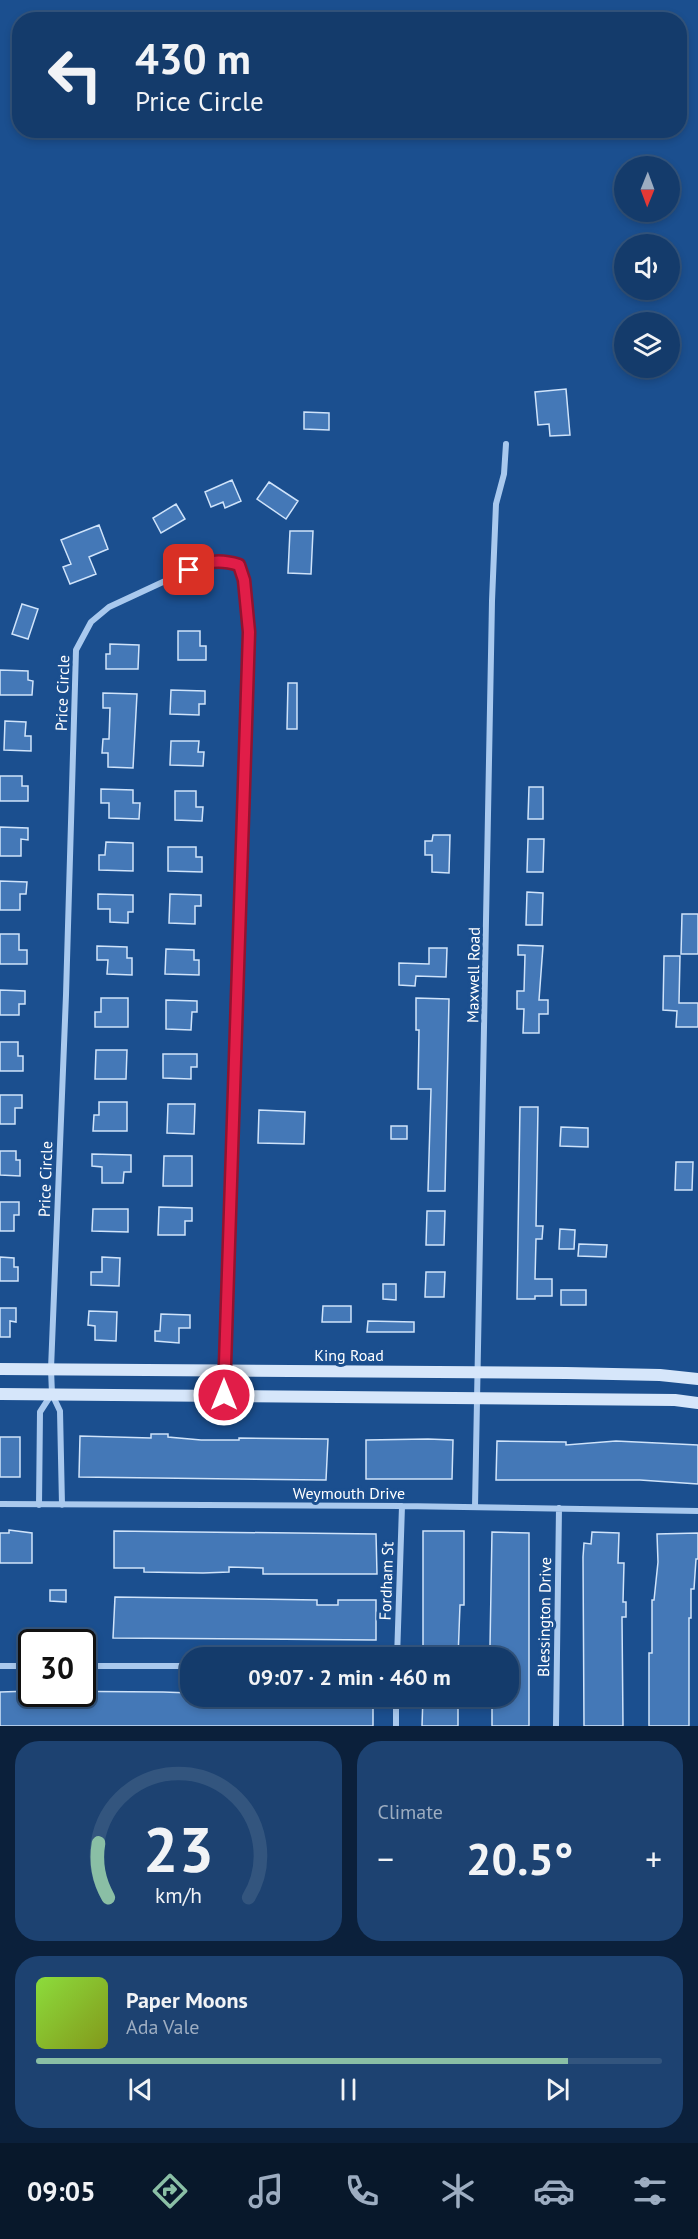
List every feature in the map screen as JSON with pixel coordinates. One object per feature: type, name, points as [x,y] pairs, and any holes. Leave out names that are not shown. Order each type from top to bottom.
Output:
[{"type":"street","name":"Maxwell Road","points":[[475,1508],[492,601],[496,504],[504,474],[506,444]]},
{"type":"street","name":"Price Circle","points":[[51,1370],[66,995],[76,650],[91,622],[109,607],[206,562],[223,560],[239,565],[244,580],[249,632],[224,1395]]},
{"type":"street","name":"King Road","points":[[0,1369],[476,1372],[660,1375],[698,1379]]},
{"type":"street","points":[[51,1370],[52,1394],[60,1412],[62,1505]]},
{"type":"street","points":[[0,1394],[477,1397],[675,1400],[698,1403]]},
{"type":"street","points":[[39,1505],[40,1412],[52,1394]]},
{"type":"street","name":"Weymouth Drive","points":[[0,1504],[402,1506],[698,1511]]},
{"type":"street","name":"Fordham St","points":[[397,1647],[402,1506]]},
{"type":"street","name":"Blessington Drive","points":[[556,1726],[559,1508]]},
{"type":"street","points":[[0,1666],[18,1666]]},
{"type":"street","points":[[96,1666],[180,1666]]},
{"type":"street","points":[[396,1707],[396,1726]]},
{"type":"building","points":[[566,389],[570,435],[550,436],[549,424],[538,425],[535,392]]},
{"type":"building","points":[[304,412],[329,413],[329,430],[304,429]]},
{"type":"building","points":[[232,480],[241,501],[225,508],[223,502],[211,507],[205,492]]},
{"type":"building","points":[[269,482],[298,501],[286,519],[257,499]]},
{"type":"building","points":[[176,504],[185,519],[161,533],[153,518]]},
{"type":"building","points":[[99,525],[108,549],[89,557],[96,574],[70,584],[63,567],[71,564],[61,540]]},
{"type":"building","points":[[290,531],[313,531],[311,574],[288,573]]},
{"type":"building","points":[[22,604],[38,609],[28,639],[12,634]]},
{"type":"building","points":[[178,631],[200,631],[200,646],[206,646],[206,660],[178,660]]},
{"type":"building","points":[[110,644],[139,645],[138,669],[106,669],[106,654],[110,654]]},
{"type":"building","points":[[0,670],[28,671],[28,680],[33,681],[32,695],[0,695]]},
{"type":"building","points":[[288,683],[297,683],[297,729],[287,729]]},
{"type":"building","points":[[171,690],[205,691],[205,704],[199,704],[199,715],[170,714]]},
{"type":"building","points":[[103,693],[137,694],[133,768],[108,767],[108,753],[102,753],[103,739],[109,739],[110,708],[103,708]]},
{"type":"building","points":[[5,721],[26,722],[25,736],[31,736],[31,751],[4,750]]},
{"type":"building","points":[[171,741],[199,741],[198,752],[204,752],[203,766],[170,765]]},
{"type":"building","points":[[0,776],[22,776],[22,786],[28,786],[28,801],[0,801]]},
{"type":"building","points":[[529,787],[543,787],[543,819],[528,819]]},
{"type":"building","points":[[101,789],[133,790],[133,803],[140,803],[139,819],[109,818],[109,803],[101,803]]},
{"type":"building","points":[[175,791],[196,791],[196,807],[203,807],[202,821],[175,820]]},
{"type":"building","points":[[0,827],[28,828],[28,840],[21,839],[21,856],[0,856]]},
{"type":"building","points":[[433,835],[450,835],[449,873],[432,872],[432,855],[425,855],[425,841],[432,841]]},
{"type":"building","points":[[528,839],[544,839],[543,872],[527,872]]},
{"type":"building","points":[[106,842],[133,843],[133,871],[99,870],[99,855],[105,855]]},
{"type":"building","points":[[168,847],[196,847],[196,857],[202,857],[202,872],[168,871]]},
{"type":"building","points":[[0,881],[27,882],[26,894],[20,894],[20,910],[0,910]]},
{"type":"building","points":[[527,892],[543,893],[542,925],[526,925]]},
{"type":"building","points":[[98,894],[133,895],[133,912],[128,912],[128,923],[110,922],[110,909],[98,909]]},
{"type":"building","points":[[170,894],[201,895],[201,906],[195,906],[195,924],[169,923]]},
{"type":"building","points":[[682,914],[698,914],[698,954],[681,954]]},
{"type":"building","points":[[0,934],[19,934],[19,950],[27,950],[27,964],[0,964]]},
{"type":"building","points":[[518,945],[543,946],[539,1000],[548,1000],[548,1014],[539,1014],[539,1033],[523,1033],[524,1009],[517,1009],[517,991],[524,991],[525,955],[518,955]]},
{"type":"building","points":[[97,946],[127,947],[127,958],[132,958],[132,975],[107,974],[108,960],[97,960]]},
{"type":"building","points":[[429,948],[447,948],[446,977],[416,976],[415,986],[399,985],[399,963],[429,964]]},
{"type":"building","points":[[166,949],[194,950],[194,960],[199,960],[199,975],[165,974]]},
{"type":"building","points":[[664,956],[680,956],[679,1003],[698,1003],[698,1027],[676,1027],[677,1011],[663,1010]]},
{"type":"building","points":[[0,990],[25,991],[25,1004],[19,1004],[19,1015],[0,1015]]},
{"type":"building","points":[[101,998],[128,998],[128,1027],[95,1027],[95,1012],[101,1012]]},
{"type":"building","points":[[416,998],[449,999],[445,1191],[428,1191],[431,1089],[418,1089],[419,1030],[416,1030]]},
{"type":"building","points":[[166,1000],[197,1001],[197,1012],[192,1012],[191,1030],[166,1029]]},
{"type":"building","points":[[0,1042],[18,1042],[18,1056],[23,1056],[23,1071],[0,1071]]},
{"type":"building","points":[[96,1050],[127,1050],[126,1079],[95,1079]]},
{"type":"building","points":[[163,1054],[197,1054],[197,1067],[191,1067],[191,1079],[163,1078]]},
{"type":"building","points":[[0,1095],[22,1095],[22,1108],[15,1108],[15,1124],[0,1124]]},
{"type":"building","points":[[99,1102],[127,1102],[127,1131],[93,1131],[94,1115],[99,1115]]},
{"type":"building","points":[[168,1104],[195,1104],[194,1134],[167,1133]]},
{"type":"building","points":[[520,1107],[538,1107],[536,1226],[543,1226],[542,1239],[536,1239],[535,1279],[552,1279],[552,1296],[535,1296],[535,1299],[517,1299]]},
{"type":"building","points":[[259,1110],[305,1112],[304,1144],[258,1143]]},
{"type":"building","points":[[391,1126],[407,1126],[407,1139],[391,1139]]},
{"type":"building","points":[[561,1127],[588,1128],[588,1147],[560,1146]]},
{"type":"building","points":[[0,1151],[16,1151],[16,1160],[20,1160],[20,1176],[0,1175]]},
{"type":"building","points":[[92,1154],[131,1155],[131,1172],[124,1172],[123,1183],[102,1183],[102,1167],[92,1166]]},
{"type":"building","points":[[164,1156],[192,1156],[192,1186],[163,1186]]},
{"type":"building","points":[[676,1162],[693,1162],[692,1190],[675,1190]]},
{"type":"building","points":[[0,1202],[19,1202],[19,1215],[14,1215],[14,1231],[0,1231]]},
{"type":"building","points":[[159,1207],[192,1208],[192,1221],[185,1221],[185,1235],[158,1235]]},
{"type":"building","points":[[93,1209],[128,1209],[128,1232],[92,1231]]},
{"type":"building","points":[[427,1211],[445,1211],[444,1245],[426,1245]]},
{"type":"building","points":[[560,1229],[575,1230],[574,1249],[559,1249]]},
{"type":"building","points":[[579,1244],[607,1245],[606,1257],[578,1256]]},
{"type":"building","points":[[0,1257],[14,1258],[14,1267],[18,1267],[18,1281],[0,1281]]},
{"type":"building","points":[[102,1257],[120,1258],[119,1286],[91,1285],[91,1272],[102,1272]]},
{"type":"building","points":[[426,1272],[445,1272],[444,1297],[425,1297]]},
{"type":"building","points":[[383,1284],[396,1284],[396,1300],[383,1299]]},
{"type":"building","points":[[561,1290],[586,1290],[586,1305],[561,1305]]},
{"type":"building","points":[[323,1306],[351,1306],[351,1322],[322,1322]]},
{"type":"building","points":[[0,1308],[16,1308],[16,1322],[10,1321],[10,1337],[0,1337]]},
{"type":"building","points":[[89,1311],[117,1312],[116,1341],[95,1340],[95,1326],[88,1325]]},
{"type":"building","points":[[161,1314],[190,1315],[190,1328],[179,1328],[179,1343],[155,1341],[155,1331],[160,1331]]},
{"type":"building","points":[[368,1321],[414,1322],[414,1332],[367,1332]]},
{"type":"building","points":[[151,1434],[168,1434],[168,1437],[201,1440],[328,1439],[326,1480],[79,1477],[80,1436],[151,1438]]},
{"type":"building","points":[[0,1437],[20,1437],[20,1477],[0,1477]]},
{"type":"building","points":[[366,1440],[453,1440],[452,1479],[366,1479]]},
{"type":"building","points":[[497,1441],[566,1442],[566,1445],[616,1441],[698,1445],[698,1484],[640,1480],[496,1480]]},
{"type":"building","points":[[9,1530],[32,1533],[32,1563],[0,1563],[0,1533],[9,1533]]},
{"type":"building","points":[[114,1531],[376,1534],[377,1574],[263,1574],[263,1568],[229,1567],[229,1572],[203,1573],[144,1572],[144,1568],[114,1568]]},
{"type":"building","points":[[423,1531],[464,1531],[464,1605],[460,1605],[458,1647],[423,1647]]},
{"type":"building","points":[[492,1532],[529,1533],[529,1726],[492,1726],[492,1707],[519,1707],[519,1647],[490,1646]]},
{"type":"building","points":[[592,1532],[619,1533],[618,1563],[624,1563],[623,1602],[626,1602],[626,1617],[622,1617],[623,1726],[584,1726],[583,1557],[584,1543],[591,1544]]},
{"type":"building","points":[[698,1533],[698,1559],[696,1559],[694,1589],[691,1589],[691,1618],[689,1618],[689,1726],[649,1726],[649,1653],[652,1653],[652,1600],[654,1600],[658,1562],[657,1534]]},
{"type":"building","points":[[50,1590],[66,1590],[66,1602],[50,1601]]},
{"type":"building","points":[[115,1597],[317,1600],[317,1605],[338,1605],[338,1600],[376,1600],[376,1640],[113,1638]]},
{"type":"building","points":[[18,1691],[18,1707],[96,1707],[96,1691],[180,1693],[180,1707],[373,1707],[373,1726],[0,1726],[0,1692]]},
{"type":"building","points":[[423,1707],[458,1707],[458,1726],[422,1726]]},
{"type":"route","points":[[189,570],[206,562],[223,560],[239,565],[244,580],[249,632],[224,1395]]}]
